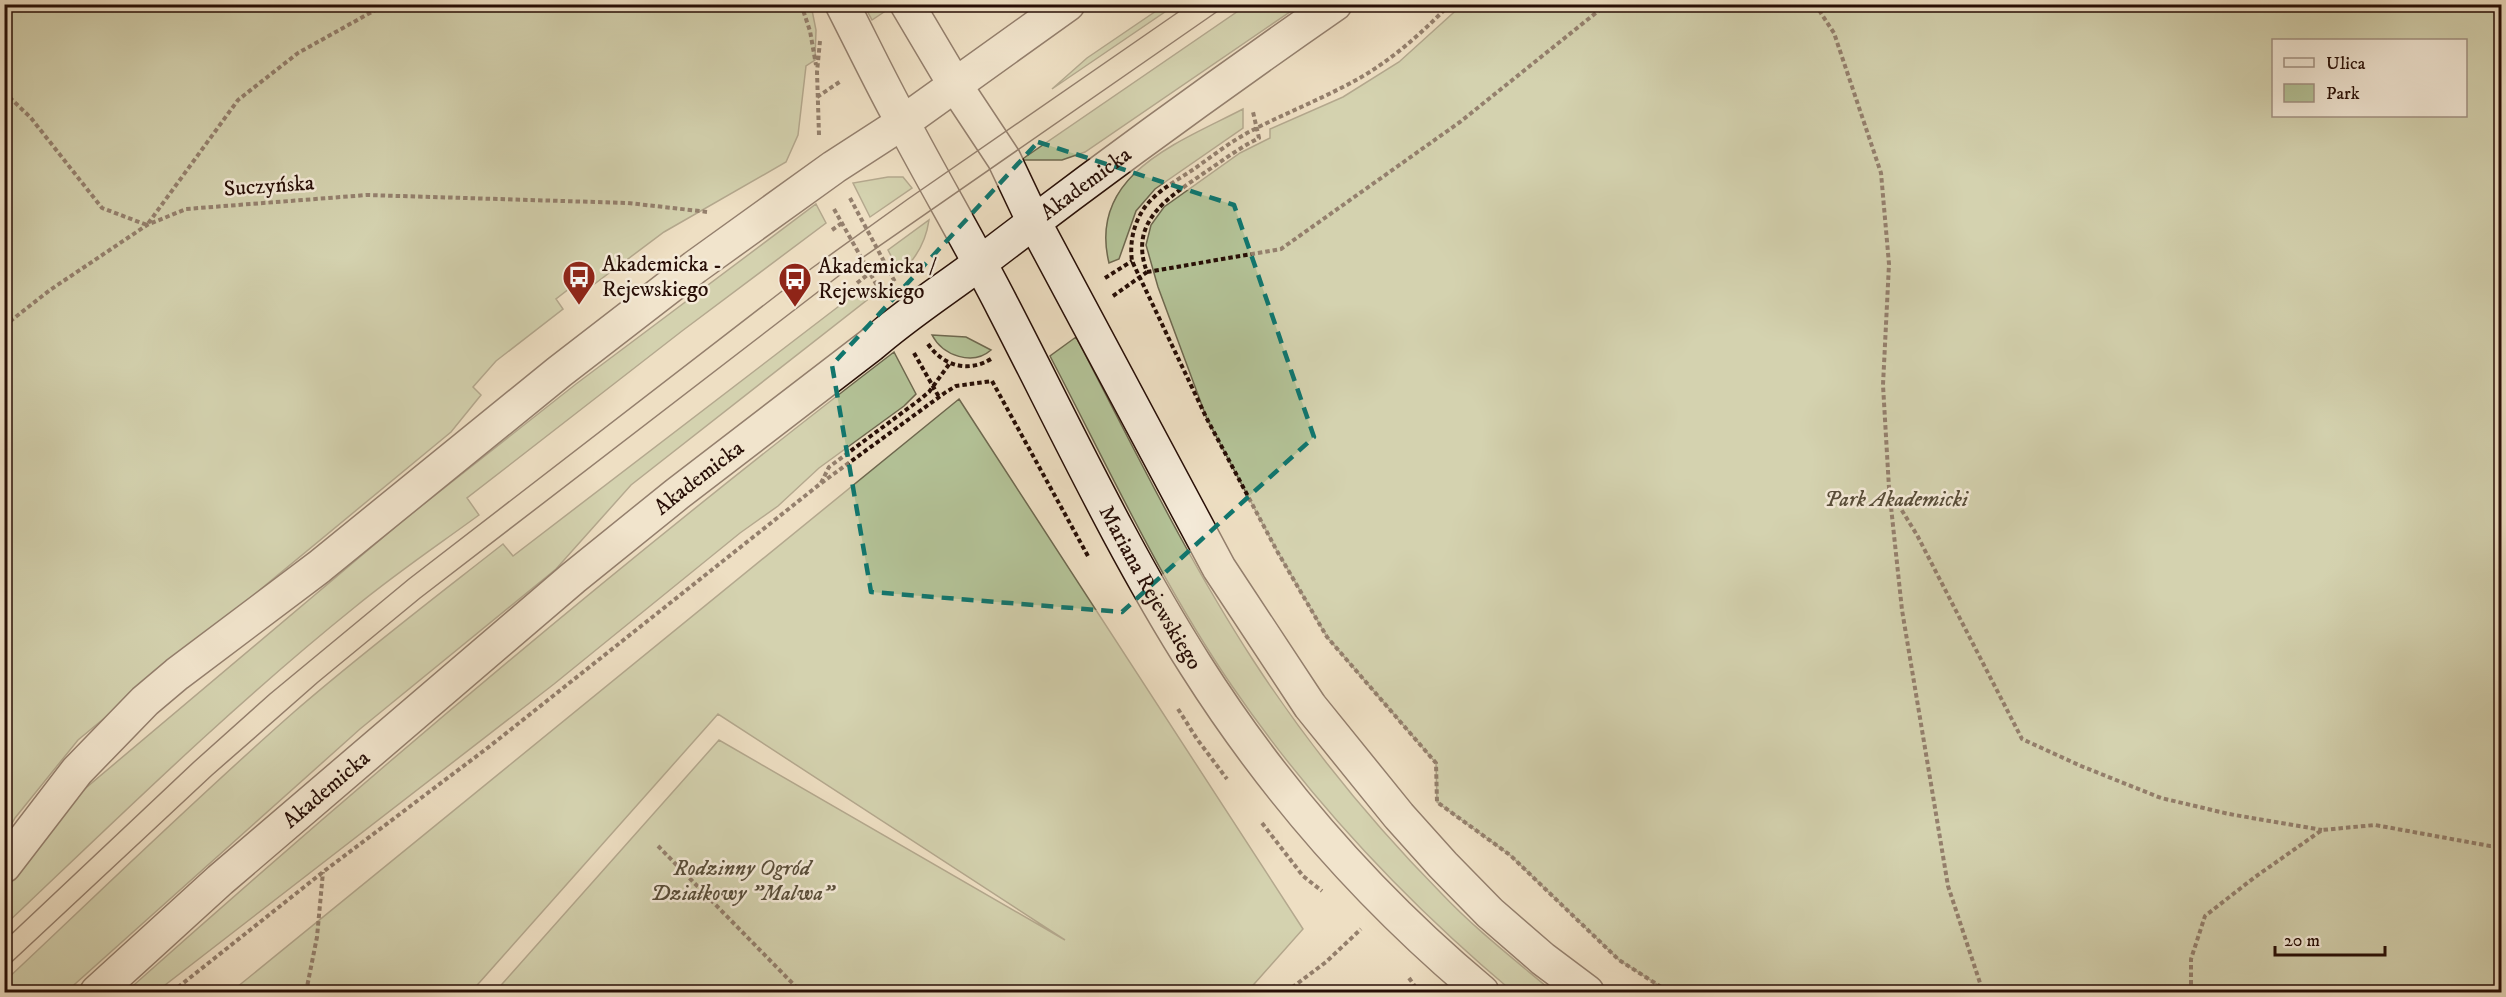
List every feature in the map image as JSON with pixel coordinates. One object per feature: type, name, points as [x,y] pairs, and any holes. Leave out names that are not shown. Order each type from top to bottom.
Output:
[{"type":"street","name":"Mariana Rejewskiego","points":[[842,4],[902,123],[980,262],[1149,588],[1196,666],[1233,722],[1293,801],[1336,852],[1386,904],[1482,993]]},
{"type":"street","points":[[908,4],[956,85],[1004,159],[1033,220],[1086,315],[1219,568],[1310,706],[1399,816],[1490,913],[1587,993]]},
{"type":"street","points":[[4,866],[77,771],[145,701],[177,674],[319,567],[614,329],[834,167],[902,123],[1068,4]]},
{"type":"street","name":"Akademicka","points":[[97,993],[220,880],[573,578],[897,322],[1033,220],[1335,4]]},
{"type":"path","points":[[4,92],[31,118],[102,208],[147,225],[238,100],[298,52],[386,4]]},
{"type":"path","points":[[801,4],[810,31],[817,72]]},
{"type":"path","points":[[1450,4],[1422,33],[1382,64],[1245,134],[1150,202],[1140,214],[1134,230],[1130,250],[1132,261],[1207,419],[1277,551],[1328,637],[1436,763],[1437,802],[1510,855],[1619,960],[1669,993]]},
{"type":"path","points":[[1086,315],[1147,272],[1281,249],[1460,122],[1608,4]]},
{"type":"path","points":[[1815,4],[1833,33],[1881,173],[1889,264],[1882,385],[1889,488],[1902,610],[1948,886],[1983,993]]},
{"type":"path","points":[[820,484],[829,467],[929,392],[950,363],[934,353],[820,138],[817,72],[821,32]]},
{"type":"path","points":[[817,97],[847,77]]},
{"type":"path","points":[[1147,272],[1141,249],[1149,220],[1159,206],[1259,138],[1253,112]]},
{"type":"path","name":"Suczyńska","points":[[4,326],[50,290],[147,225],[186,209],[367,195],[628,203],[712,212]]},
{"type":"path","points":[[832,230],[842,223]]},
{"type":"path","points":[[856,283],[870,273]]},
{"type":"path","points":[[172,993],[323,872],[490,746],[820,484],[946,392],[956,386],[992,381],[1028,356]]},
{"type":"path","points":[[992,381],[1091,561]]},
{"type":"path","points":[[1889,488],[1917,535],[2022,739],[2081,766],[2161,798],[2322,830],[2375,825],[2490,846],[2502,846]]},
{"type":"path","points":[[1173,700],[1197,739],[1232,785]]},
{"type":"path","points":[[1260,821],[1303,876],[1329,897]]},
{"type":"path","points":[[2191,993],[2191,959],[2205,916],[2255,877],[2322,830]]},
{"type":"path","points":[[658,846],[801,993]]},
{"type":"path","points":[[306,993],[317,937],[323,872]]},
{"type":"path","points":[[1286,993],[1326,962],[1386,904]]},
{"type":"path","points":[[1407,975],[1419,993]]},
{"type":"highlighted area","points":[[1038,142],[1234,205],[1314,437],[1122,612],[871,592],[832,365]]},
{"type":"green space","points":[[5,5],[811,5],[816,30],[815,60],[806,66],[798,135],[786,162],[664,232],[581,294],[574,285],[556,299],[563,309],[496,361],[473,387],[481,395],[451,432],[78,740],[15,818],[5,836]]},
{"type":"green space","points":[[864,5],[889,5],[890,8],[872,20]]},
{"type":"green space","points":[[1165,5],[1175,5],[1052,89],[1087,58]]},
{"type":"green space","points":[[1247,5],[1300,5],[1085,152],[1062,160],[1021,160]]},
{"type":"green space","name":"Park Akademicki","points":[[1462,5],[2501,5],[2501,992],[1669,992],[1619,960],[1510,855],[1437,802],[1436,763],[1327,637],[1277,551],[1207,419],[1158,287],[1146,245],[1151,225],[1164,207],[1240,153],[1270,138],[1270,129],[1343,97],[1399,62]]},
{"type":"green space","points":[[1243,109],[1243,128],[1155,189],[1136,211],[1119,259],[1109,263],[1106,232],[1112,206],[1125,184],[1144,165],[1167,149]]},
{"type":"green space","points":[[903,177],[912,188],[870,217],[853,183]]},
{"type":"green space","points":[[816,204],[826,223],[682,331],[467,498],[479,515],[370,595],[264,683],[5,925],[5,890],[40,836],[68,803],[406,518],[576,384]]},
{"type":"green space","points":[[929,220],[919,249],[900,273],[888,250]]},
{"type":"green space","points":[[860,290],[867,300],[631,485],[556,569],[360,729],[66,992],[5,992],[5,981],[148,845],[294,712],[398,626],[503,544],[513,556]]},
{"type":"green space","points":[[932,335],[966,337],[991,350],[976,357],[959,356],[943,348]]},
{"type":"green space","points":[[1076,337],[1205,581],[1253,660],[1295,721],[1365,810],[1415,866],[1495,944],[1553,992],[1513,992],[1473,958],[1398,886],[1327,810],[1262,728],[1206,647],[1182,606],[1136,524],[1050,356]]},
{"type":"green space","points":[[894,352],[916,394],[904,406],[819,468],[778,506],[740,533],[554,684],[156,992],[126,992],[409,745],[600,585]]},
{"type":"green space","name":"Rodzinny Ogród Działkowy \"Malwa\"","points":[[959,399],[1303,929],[1247,992],[495,992],[719,740],[1065,940],[718,714],[471,992],[231,992]]},
{"type":"tram line","points":[[4,941],[194,762],[270,694],[409,579],[812,268],[1190,4]]},
{"type":"tram line","points":[[4,969],[212,775],[318,682],[420,598],[862,258],[1228,4]]},
{"type":"place","name":"Akademicka - Rejewskiego","points":[[579,306]]},
{"type":"place","name":"Akademicka / Rejewskiego","points":[[795,308]]}]
